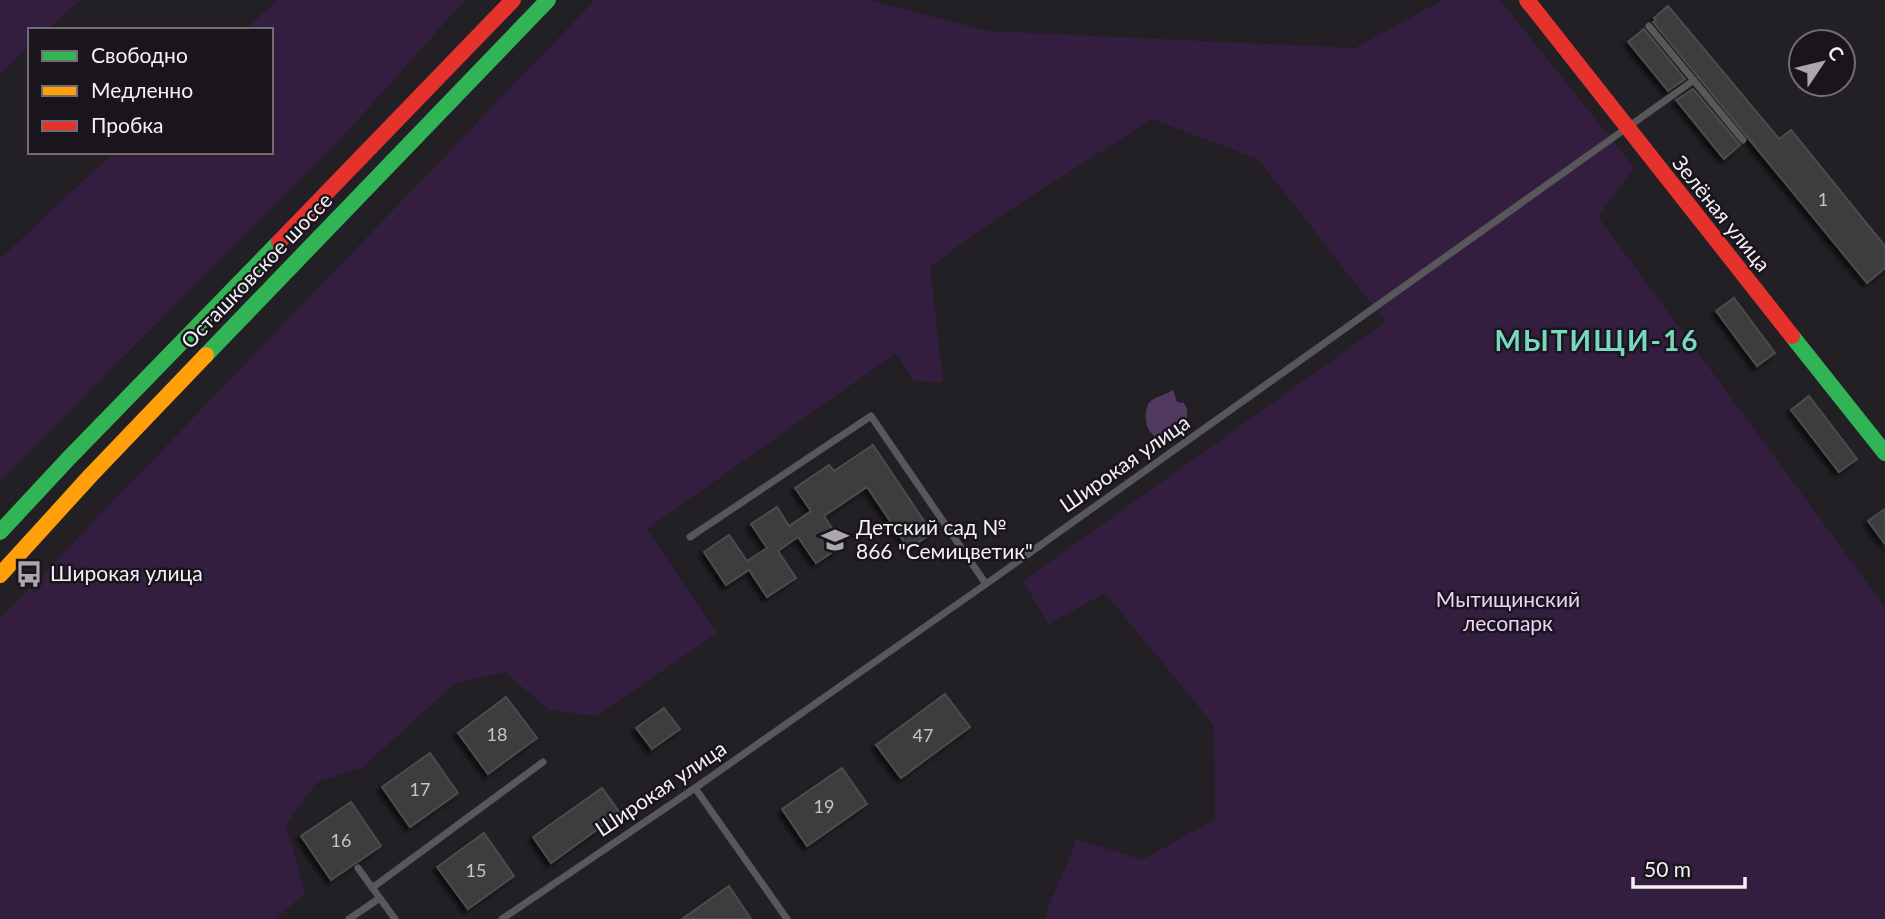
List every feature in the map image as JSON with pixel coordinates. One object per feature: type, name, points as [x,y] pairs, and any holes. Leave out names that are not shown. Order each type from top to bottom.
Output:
[{"type":"main road","name":"Осташковское шоссе","points":[[0,532],[513,0]]},
{"type":"main road","name":"Осташковское шоссе","points":[[0,575],[91,475],[548,0]]},
{"type":"main road","name":"Зелёная улица","points":[[1527,0],[1885,453]]},
{"type":"lane","points":[[1649,26],[1743,140]]},
{"type":"lane","name":"Широкая улица","points":[[502,919],[695,788],[986,584],[1694,80]]},
{"type":"lane","points":[[690,537],[871,415],[986,584]]},
{"type":"lane","points":[[372,888],[543,762]]},
{"type":"lane","points":[[695,788],[787,919]]},
{"type":"lane","points":[[358,868],[395,919]]},
{"type":"lane","points":[[349,919],[380,898]]},
{"type":"green space","points":[[0,0],[80,0],[49,28],[28,28],[28,47],[0,74]]},
{"type":"green space","points":[[277,0],[465,0],[344,135],[0,481],[0,259],[112,154],[273,154],[273,28],[247,28]]},
{"type":"green space","name":"Мытищинский лесопарк","points":[[595,0],[867,0],[988,31],[1355,48],[1443,0],[1500,0],[1634,167],[1598,217],[1885,607],[1885,919],[1047,919],[1046,913],[1077,839],[1142,860],[1215,819],[1214,725],[1105,593],[1048,624],[1023,581],[1386,322],[1258,159],[1152,119],[994,220],[930,267],[943,382],[914,381],[896,353],[647,529],[717,633],[596,716],[549,710],[505,672],[454,684],[363,767],[316,783],[286,825],[305,893],[275,919],[0,919],[0,619]]},
{"type":"shaded area","points":[[1173,390],[1177,402],[1184,403],[1187,409],[1187,419],[1177,432],[1169,433],[1164,442],[1160,442],[1148,428],[1146,409],[1149,402]]},
{"type":"building","points":[[1668,6],[1779,139],[1791,130],[1885,246],[1885,268],[1867,283],[1653,22]]},
{"type":"building","points":[[1644,29],[1685,79],[1668,91],[1628,42]]},
{"type":"building","points":[[1693,89],[1740,145],[1724,159],[1676,100]]},
{"type":"building","points":[[1734,298],[1775,353],[1757,366],[1716,311]]},
{"type":"building","points":[[1809,396],[1857,459],[1839,472],[1791,410]]},
{"type":"building","points":[[873,445],[932,533],[909,549],[867,487],[824,516],[843,545],[816,563],[798,537],[778,551],[796,578],[767,597],[749,570],[726,585],[704,552],[729,535],[747,561],[767,548],[751,524],[777,507],[789,526],[811,511],[795,488],[829,465],[834,471]]},
{"type":"building","points":[[1885,509],[1885,544],[1868,521]]},
{"type":"building","points":[[945,694],[970,727],[901,778],[876,745]]},
{"type":"building","points":[[506,697],[537,738],[488,774],[458,733]]},
{"type":"building","points":[[664,708],[680,729],[652,749],[636,728]]},
{"type":"building","points":[[430,753],[458,793],[410,827],[382,787]]},
{"type":"building","points":[[842,768],[867,804],[807,846],[782,809]]},
{"type":"building","points":[[602,788],[620,813],[551,863],[533,837]]},
{"type":"building","points":[[351,802],[381,846],[331,880],[301,836]]},
{"type":"building","points":[[484,833],[514,876],[468,909],[437,867]]},
{"type":"building","points":[[729,886],[751,919],[682,919]]},
{"type":"traffic: fast","points":[[206,355],[548,0]]},
{"type":"traffic: fast","points":[[0,532],[279,242]]},
{"type":"traffic: fast","points":[[1792,336],[1885,453]]},
{"type":"traffic: slow","points":[[0,575],[206,355]]},
{"type":"traffic: jam","points":[[279,242],[513,0]]},
{"type":"traffic: jam","points":[[1527,0],[1792,336]]},
{"type":"place","name":"Детский сад № 866 \"Семицветик\"","points":[[835,540]]},
{"type":"place","name":"Широкая улица","points":[[29,574]]},
{"type":"district","name":"МЫТИЩИ-16","points":[[1597,341]]}]
